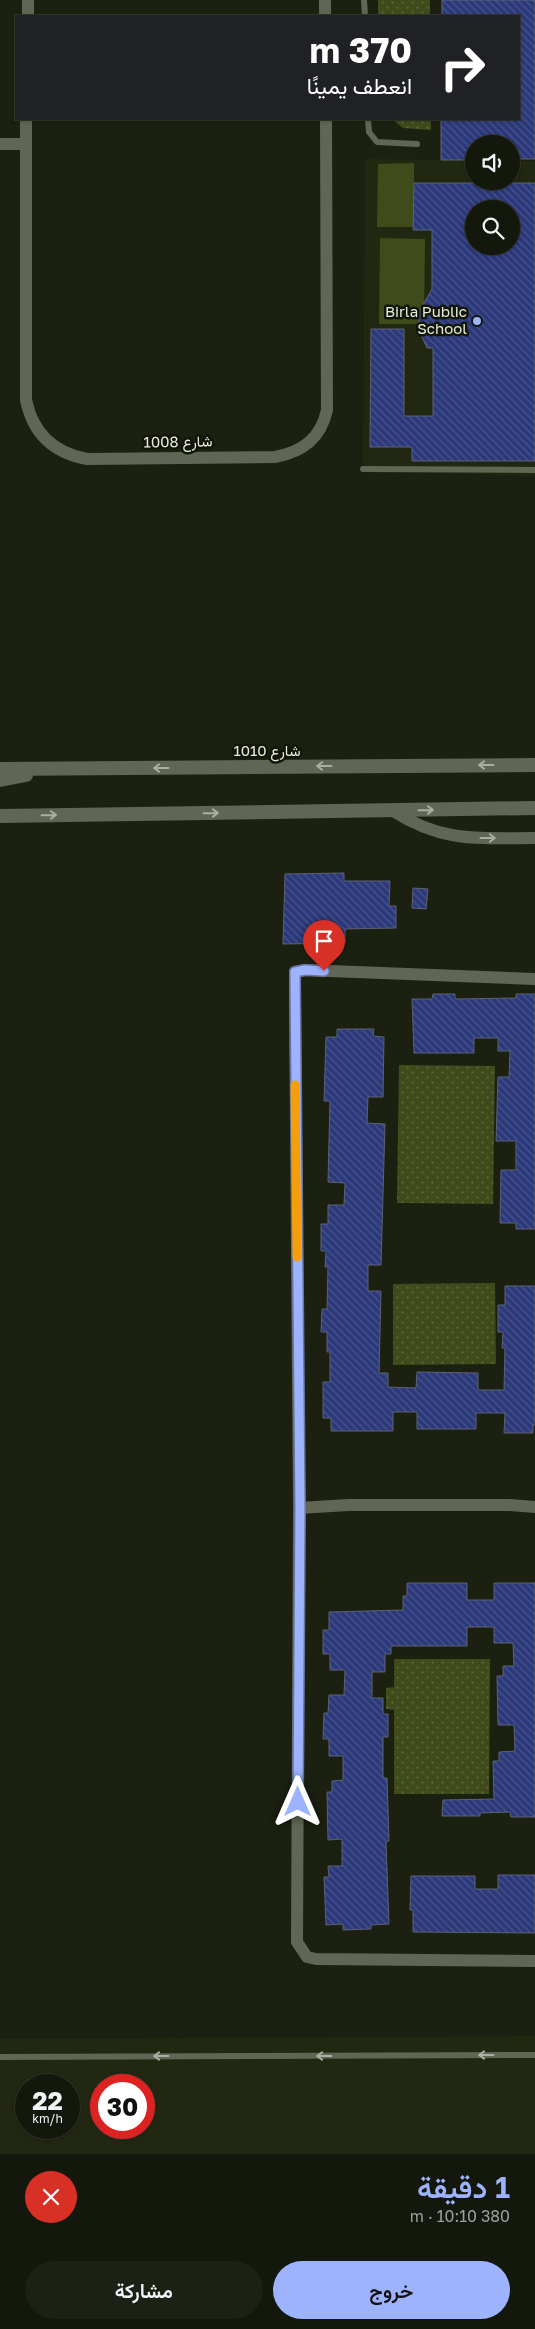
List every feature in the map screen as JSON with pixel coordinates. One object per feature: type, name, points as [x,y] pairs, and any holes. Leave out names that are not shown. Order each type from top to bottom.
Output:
[{"type":"street","points":[[28,0],[28,15]]},
{"type":"street","points":[[325,0],[326,15]]},
{"type":"street","name":"شارع 1008","points":[[26,120],[26,400],[31,419],[42,436],[62,452],[87,459],[275,457],[296,452],[314,439],[320,431],[327,410],[326,120]]},
{"type":"street","points":[[0,144],[26,144]]},
{"type":"street","name":"شارع 1010","points":[[0,769],[535,765]]},
{"type":"street","points":[[0,780],[62,768]]},
{"type":"street","points":[[0,816],[535,808]]},
{"type":"street","points":[[393,811],[411,823],[431,832],[452,836],[535,838]]},
{"type":"street","points":[[535,979],[305,970],[295,972],[300,1508],[297,1942],[307,1957],[316,1959],[535,1961]]},
{"type":"street","points":[[300,1508],[348,1505],[510,1504],[535,1507]]},
{"type":"lane","points":[[364,0],[365,15]]},
{"type":"lane","points":[[368,120],[369,132],[377,142],[417,144]]},
{"type":"lane","points":[[364,469],[535,470]]},
{"type":"lane","points":[[0,2057],[535,2055]]},
{"type":"shaded area","name":"Birla Public School","points":[[365,159],[465,160],[465,190],[520,190],[520,161],[535,161],[535,476],[363,470]]},
{"type":"shaded area","points":[[535,2036],[535,2154],[0,2154],[0,2039]]},
{"type":"green space","points":[[378,0],[430,0],[430,15],[378,15]]},
{"type":"green space","points":[[393,120],[431,120],[431,130],[403,128]]},
{"type":"green space","points":[[414,163],[414,227],[377,227],[378,164]]},
{"type":"green space","points":[[380,238],[425,239],[424,324],[379,324]]},
{"type":"green space","points":[[399,1065],[495,1066],[493,1204],[397,1203]]},
{"type":"green space","points":[[495,1283],[496,1364],[393,1365],[393,1284]]},
{"type":"green space","points":[[394,1659],[490,1659],[489,1794],[394,1794],[394,1710],[386,1709],[386,1688],[394,1687]]},
{"type":"building","points":[[442,0],[535,0],[535,159],[520,159],[520,135],[465,135],[465,160],[441,160],[441,120],[520,120],[520,15],[442,15]]},
{"type":"building","name":"Birla Public School","points":[[414,183],[465,183],[465,190],[520,190],[520,183],[535,183],[535,461],[412,461],[412,447],[370,447],[371,329],[404,329],[404,416],[433,416],[433,348],[427,348],[418,328],[421,308],[432,289],[432,230],[413,230]]},
{"type":"building","points":[[344,873],[344,881],[390,881],[389,906],[396,906],[396,928],[345,929],[345,943],[283,944],[285,874]]},
{"type":"building","points":[[413,888],[428,889],[426,909],[412,908]]},
{"type":"building","points":[[433,994],[455,994],[455,999],[516,998],[516,994],[535,994],[535,1229],[516,1229],[516,1223],[500,1223],[501,1170],[516,1170],[516,1141],[496,1141],[498,1077],[509,1077],[510,1051],[498,1051],[498,1038],[474,1038],[474,1053],[414,1053],[412,999],[432,999]]},
{"type":"building","points":[[337,1029],[374,1029],[373,1036],[384,1037],[383,1097],[368,1097],[367,1123],[385,1124],[381,1265],[368,1265],[368,1291],[381,1291],[379,1373],[388,1373],[388,1387],[416,1388],[417,1372],[478,1373],[478,1390],[504,1390],[505,1348],[502,1348],[503,1332],[498,1332],[498,1305],[505,1305],[505,1286],[535,1286],[535,1425],[533,1425],[533,1433],[504,1433],[505,1413],[476,1413],[476,1429],[417,1429],[417,1412],[393,1412],[393,1431],[331,1431],[331,1418],[323,1418],[323,1382],[330,1382],[330,1352],[327,1352],[327,1332],[321,1332],[322,1309],[327,1309],[328,1267],[325,1267],[326,1251],[321,1251],[321,1224],[328,1224],[328,1205],[344,1205],[345,1183],[328,1182],[330,1101],[324,1101],[326,1037],[337,1037]]},
{"type":"building","points":[[407,1583],[467,1583],[467,1600],[494,1600],[494,1583],[535,1583],[535,1817],[511,1817],[510,1812],[480,1813],[480,1816],[442,1816],[443,1800],[494,1799],[493,1761],[499,1761],[499,1752],[515,1751],[514,1725],[498,1725],[497,1676],[503,1676],[503,1666],[514,1666],[513,1643],[494,1643],[494,1627],[467,1627],[467,1646],[391,1646],[391,1654],[385,1654],[385,1672],[372,1672],[372,1698],[383,1698],[383,1714],[388,1714],[388,1737],[383,1737],[383,1778],[387,1778],[389,1841],[386,1842],[389,1924],[371,1925],[371,1929],[343,1930],[343,1924],[326,1925],[324,1877],[329,1877],[328,1866],[342,1866],[342,1839],[328,1840],[327,1792],[332,1792],[332,1781],[343,1780],[343,1756],[329,1756],[329,1739],[323,1739],[324,1713],[328,1713],[329,1695],[344,1695],[345,1670],[330,1670],[330,1654],[323,1654],[323,1630],[329,1630],[329,1612],[403,1610],[403,1596],[407,1596]]},
{"type":"building","points":[[498,1875],[535,1875],[535,1933],[413,1932],[413,1910],[410,1910],[411,1876],[475,1876],[475,1889],[498,1889]]},
{"type":"slow traffic","points":[[295,1085],[297,1257]]},
{"type":"place","name":"Birla Public School","points":[[477,321]]},
{"type":"route","points":[[298,1802],[300,1508],[294,1002],[295,972],[305,970],[324,971]]}]
